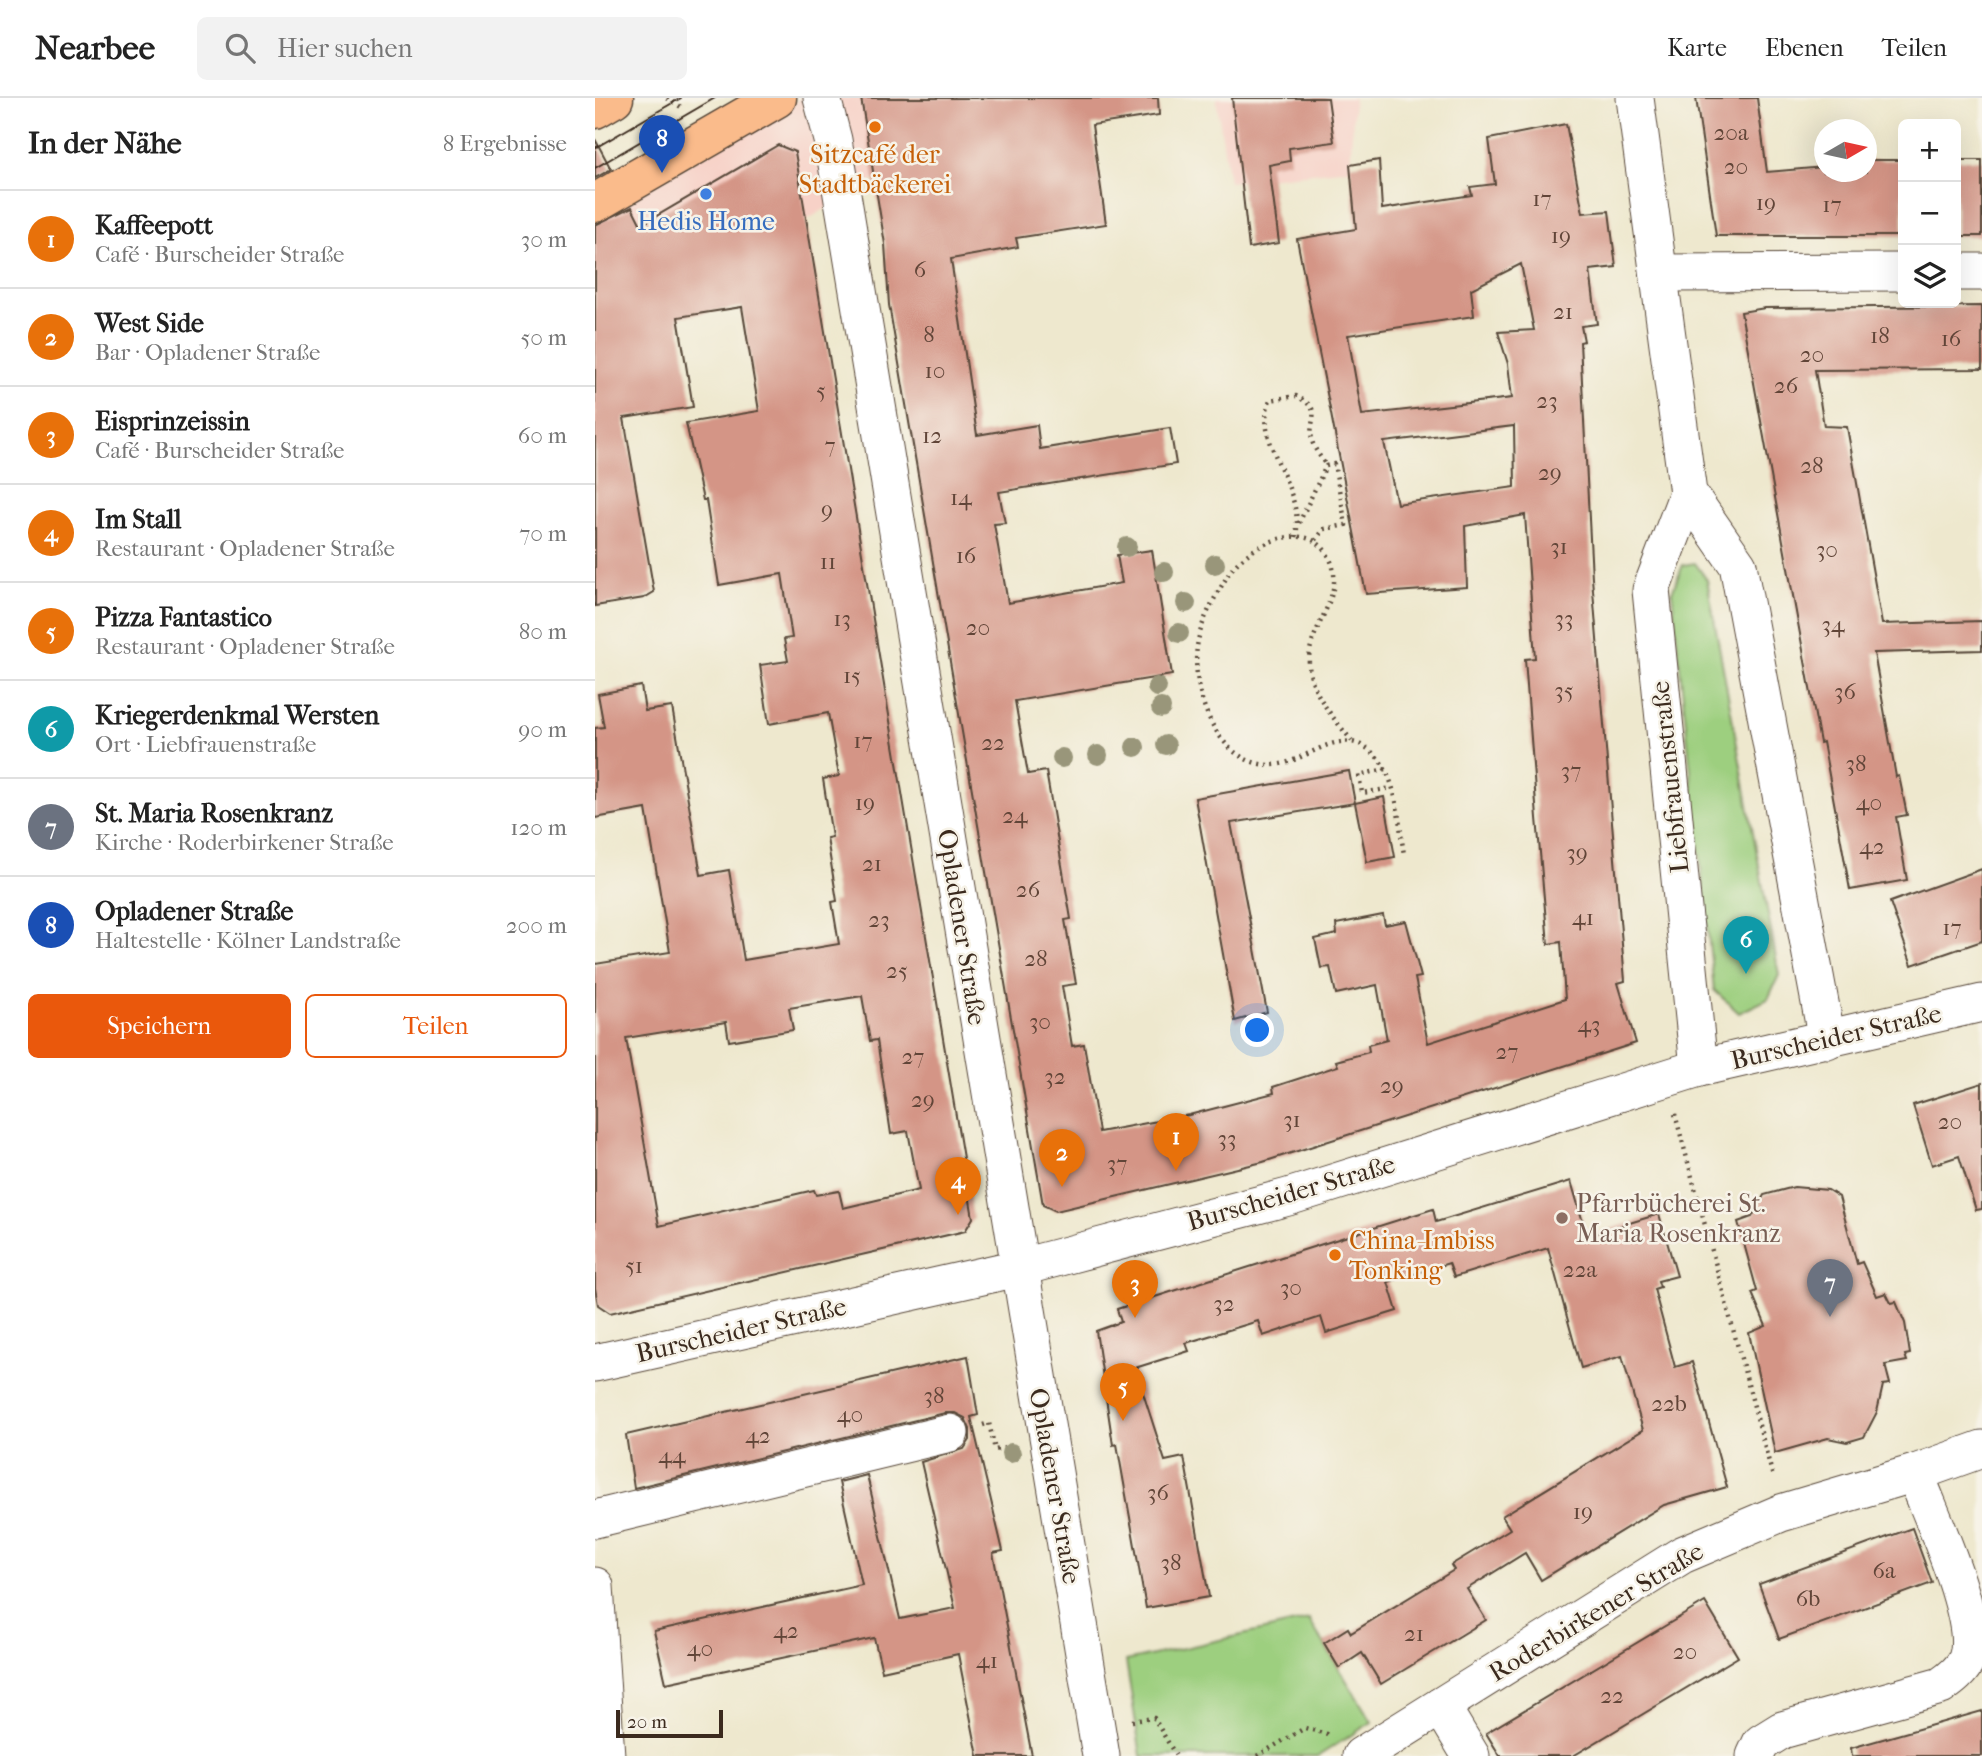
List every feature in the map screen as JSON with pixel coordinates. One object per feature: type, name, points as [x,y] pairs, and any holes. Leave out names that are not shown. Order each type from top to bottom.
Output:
[{"type":"main road","points":[[595,109],[614,98]]},
{"type":"main road","points":[[595,203],[777,98]]},
{"type":"street","name":"Opladener Straße","points":[[822,98],[833,140],[1046,1440],[1101,1756]]},
{"type":"street","name":"Liebfrauenstraße","points":[[1635,98],[1688,493],[1738,565],[1827,1040]]},
{"type":"street","points":[[1659,273],[1898,272]]},
{"type":"street","points":[[1961,272],[1982,272]]},
{"type":"street","name":"Liebfrauenstraße","points":[[1683,1073],[1651,590],[1688,493]]},
{"type":"street","name":"Burscheider Straße","points":[[595,1363],[1018,1268],[1287,1197],[1683,1073],[1982,1003]]},
{"type":"street","points":[[595,1519],[950,1433]]},
{"type":"street","name":"Roderbirkener Straße","points":[[1347,1750],[1441,1706],[1682,1555],[1781,1513],[1915,1473],[1982,1449]]},
{"type":"street","points":[[1755,1756],[1761,1743],[1782,1730],[1941,1686],[1955,1676],[1967,1659],[1970,1643],[1966,1608],[1915,1473]]},
{"type":"street","points":[[595,1586],[606,1756]]},
{"type":"street","points":[[1441,1706],[1471,1756]]},
{"type":"path","points":[[1299,523],[1295,498],[1265,426],[1270,400],[1296,396],[1311,407],[1315,416],[1312,440],[1326,466]]},
{"type":"path","points":[[1316,540],[1324,529],[1346,524],[1334,464],[1326,466]]},
{"type":"path","points":[[1296,537],[1299,523],[1326,466]]},
{"type":"path","points":[[1352,741],[1332,744],[1283,764],[1267,765],[1249,760],[1227,746],[1217,734],[1201,691],[1196,648],[1209,610],[1230,571],[1248,553],[1296,537],[1316,540],[1329,557],[1334,579],[1329,606],[1311,650],[1311,674],[1316,691],[1352,741],[1371,752],[1386,769],[1404,854]]},
{"type":"path","points":[[1386,769],[1359,775],[1362,793],[1392,788]]},
{"type":"path","points":[[1683,1073],[1679,1132],[1781,1513]]},
{"type":"path","points":[[950,1433],[989,1423],[995,1450],[1046,1440]]},
{"type":"path","points":[[1141,1720],[1154,1718],[1176,1756]]},
{"type":"path","points":[[1257,1756],[1305,1728],[1327,1734],[1347,1750]]},
{"type":"shaded area","points":[[801,98],[1013,98],[595,345],[595,219]]},
{"type":"shaded area","points":[[1216,98],[1354,98],[1350,169],[1229,182]]},
{"type":"green space","points":[[1695,563],[1707,580],[1779,975],[1768,999],[1739,1013],[1714,990],[1672,592],[1683,565]]},
{"type":"green space","points":[[1309,1620],[1372,1722],[1318,1756],[1141,1756],[1126,1661]]},
{"type":"building","points":[[861,98],[1158,98],[1159,115],[1092,125],[1106,224],[1016,238],[1018,247],[951,259],[977,435],[1037,425],[1040,449],[1170,428],[1176,464],[999,492],[1005,523],[994,524],[1008,603],[1122,583],[1117,555],[1152,550],[1172,675],[1015,701],[1028,774],[1046,771],[1071,919],[1065,920],[1076,984],[1062,986],[1072,1046],[1084,1044],[1099,1132],[1189,1115],[1274,1093],[1273,1087],[1338,1066],[1336,1061],[1369,1052],[1368,1045],[1387,1040],[1377,985],[1336,994],[1330,967],[1321,968],[1315,939],[1337,934],[1336,924],[1383,915],[1385,925],[1406,921],[1421,977],[1415,978],[1428,1043],[1565,999],[1561,942],[1548,944],[1537,818],[1525,659],[1535,658],[1525,515],[1465,526],[1467,587],[1366,594],[1297,239],[1356,229],[1350,165],[1379,160],[1382,209],[1472,195],[1470,187],[1495,184],[1489,139],[1566,124],[1583,213],[1609,211],[1616,267],[1590,270],[1597,324],[1581,326],[1584,341],[1580,342],[1592,578],[1625,981],[1618,983],[1636,1043],[1263,1162],[1056,1211],[1043,1205],[889,305],[885,244]],"holes":[[[1521,264],[1534,330],[1498,332],[1508,364],[1512,398],[1362,415],[1348,335],[1474,316],[1471,289]],[[1514,426],[1515,487],[1397,504],[1384,442]]]},
{"type":"building","points":[[1232,98],[1328,98],[1334,142],[1289,148],[1290,161],[1269,165],[1279,243],[1249,248]]},
{"type":"building","points":[[1696,98],[1757,98],[1767,172],[1814,168],[1814,182],[1877,182],[1877,160],[1898,160],[1898,236],[1716,236]]},
{"type":"building","points":[[595,139],[611,169],[595,178]]},
{"type":"building","points":[[778,145],[795,152],[973,1218],[965,1231],[610,1313],[598,1305],[595,1288],[595,964],[670,952],[646,809],[595,818],[595,728],[604,727],[598,694],[641,686],[645,711],[672,707],[701,875],[729,870],[744,960],[839,944],[832,902],[837,901],[827,838],[832,837],[823,779],[839,776],[828,713],[769,724],[760,665],[788,661],[784,639],[792,638],[782,574],[719,585],[706,500],[703,500],[686,423],[759,411],[742,307],[678,317],[693,407],[624,418],[654,592],[644,598],[595,606],[595,225],[632,207],[641,225]],"holes":[[[862,996],[870,1041],[877,1040],[891,1134],[908,1131],[919,1190],[843,1208],[839,1191],[816,1195],[814,1190],[659,1226],[626,1038],[726,1022],[729,1041],[793,1030],[789,1008]]]},
{"type":"building","points":[[1961,160],[1982,160],[1982,236],[1961,236]]},
{"type":"building","points":[[1982,306],[1982,369],[1815,370],[1824,426],[1847,427],[1882,624],[1982,621],[1982,650],[1874,653],[1896,777],[1899,776],[1907,815],[1896,817],[1907,880],[1850,890],[1823,742],[1820,743],[1741,312],[1765,308]]},
{"type":"building","points":[[1349,771],[1355,803],[1231,823],[1267,1012],[1235,1021],[1195,798]]},
{"type":"building","points":[[1384,797],[1395,857],[1367,862],[1355,803]]},
{"type":"building","points":[[1982,869],[1982,941],[1912,965],[1890,902]]},
{"type":"building","points":[[1982,1083],[1982,1209],[1976,1210],[1959,1156],[1932,1165],[1913,1105]]},
{"type":"building","points":[[1571,1181],[1587,1236],[1659,1214],[1677,1276],[1658,1281],[1660,1287],[1654,1289],[1675,1367],[1692,1362],[1727,1487],[1664,1505],[1541,1580],[1525,1553],[1467,1589],[1486,1620],[1381,1684],[1362,1653],[1339,1668],[1324,1643],[1348,1628],[1351,1633],[1454,1570],[1451,1565],[1510,1529],[1502,1516],[1643,1430],[1622,1356],[1581,1368],[1548,1248],[1454,1277],[1449,1263],[1388,1282],[1397,1311],[1326,1333],[1321,1317],[1263,1336],[1258,1321],[1186,1343],[1189,1351],[1135,1368],[1165,1461],[1184,1457],[1209,1597],[1146,1608],[1117,1444],[1113,1445],[1096,1331],[1121,1322],[1117,1309],[1433,1209],[1436,1222]]},
{"type":"building","points":[[1794,1187],[1828,1190],[1839,1197],[1857,1264],[1862,1262],[1877,1296],[1886,1293],[1891,1303],[1896,1302],[1905,1323],[1910,1354],[1905,1355],[1907,1361],[1885,1365],[1890,1384],[1883,1385],[1877,1412],[1864,1437],[1847,1442],[1828,1438],[1775,1453],[1749,1333],[1766,1326],[1752,1293],[1757,1291],[1738,1222],[1752,1217],[1764,1195]]},
{"type":"building","points":[[968,1356],[978,1415],[971,1417],[1003,1551],[993,1553],[1032,1756],[978,1756],[958,1654],[882,1671],[874,1638],[666,1683],[654,1631],[862,1585],[839,1482],[867,1475],[900,1619],[955,1608],[921,1462],[964,1449],[970,1440],[970,1429],[965,1418],[955,1413],[945,1413],[634,1488],[626,1435]]},
{"type":"building","points":[[1912,1528],[1932,1583],[1779,1639],[1759,1584]]},
{"type":"building","points":[[1705,1602],[1738,1657],[1573,1756],[1500,1756],[1486,1733]]},
{"type":"building","points":[[1982,1711],[1982,1756],[1852,1756],[1851,1748]]},
{"type":"tram line","points":[[595,148],[681,98]]},
{"type":"tram line","points":[[595,168],[715,98]]},
{"type":"place","name":"Sitzcafé der Stadtbäckerei","points":[[875,127]]},
{"type":"place","name":"Opladener Straße","points":[[662,173]]},
{"type":"place","name":"Hedis Home","points":[[706,194]]},
{"type":"place","name":"Kriegerdenkmal Wersten","points":[[1746,974]]},
{"type":"place","name":"Kaffeepott","points":[[1176,1171]]},
{"type":"place","name":"West Side","points":[[1062,1187]]},
{"type":"place","name":"Im Stall","points":[[958,1215]]},
{"type":"place","name":"Pfarrbücherei St. Maria Rosenkranz","points":[[1562,1218]]},
{"type":"place","name":"China-Imbiss Tonking","points":[[1335,1255]]},
{"type":"place","name":"St. Maria Rosenkranz","points":[[1830,1317]]},
{"type":"place","name":"Eisprinzeissin","points":[[1135,1318]]},
{"type":"place","name":"Pizza Fantastico","points":[[1123,1421]]}]
